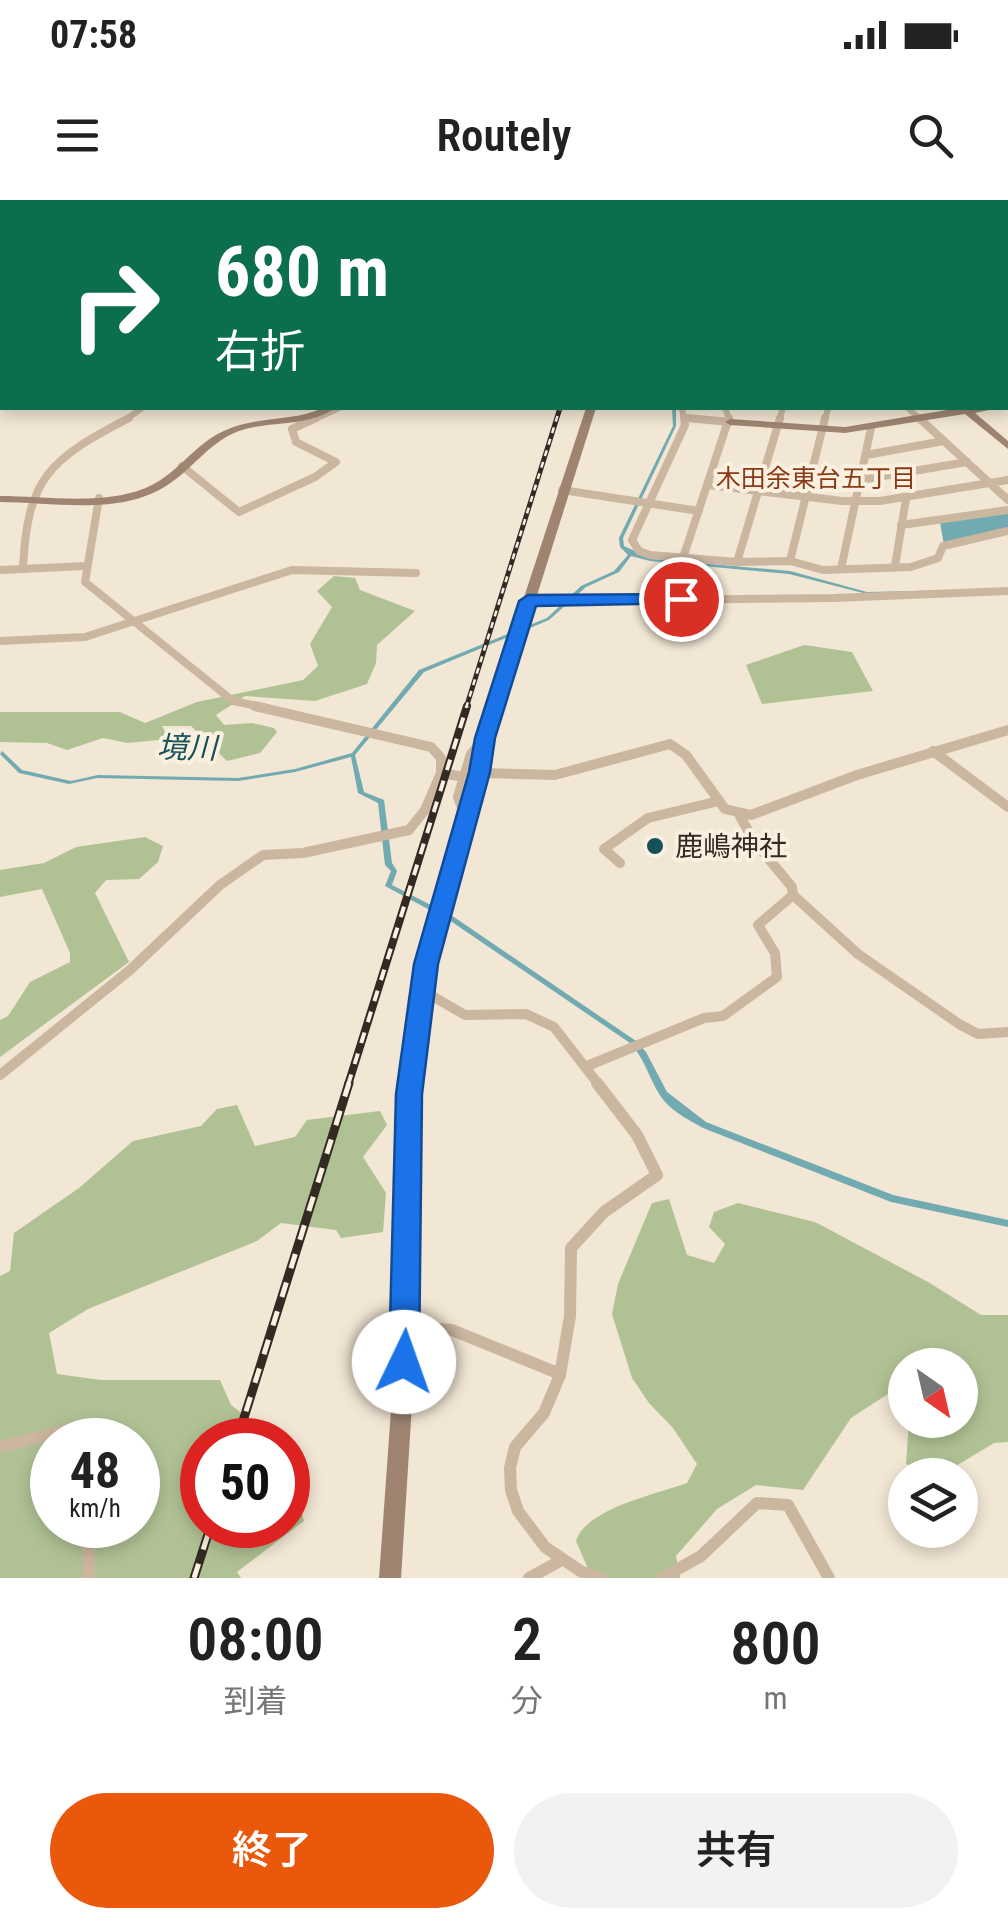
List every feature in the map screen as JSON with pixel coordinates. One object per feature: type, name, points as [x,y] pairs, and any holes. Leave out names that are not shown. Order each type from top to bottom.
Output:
[{"type":"main road","points":[[0,500],[100,498],[151,491],[227,432],[305,418],[325,410]]},
{"type":"main road","points":[[390,1578],[407,1326],[409,1094],[422,990],[472,775],[590,410]]},
{"type":"main road","points":[[730,422],[824,431],[871,428],[961,410]]},
{"type":"main road","points":[[967,410],[1008,446]]},
{"type":"street","points":[[23,569],[23,534],[34,498],[51,464],[139,410]]},
{"type":"street","points":[[182,466],[239,512],[315,477],[336,462],[296,442],[292,429],[334,410]]},
{"type":"street","points":[[683,410],[686,418],[632,544],[650,554],[737,562],[790,561],[810,568],[895,566],[928,563],[942,554],[942,546],[976,542],[977,536],[1008,531]]},
{"type":"street","points":[[683,558],[730,422],[726,410]]},
{"type":"street","points":[[737,562],[783,410]]},
{"type":"street","points":[[790,561],[828,410]]},
{"type":"street","points":[[910,410],[1008,500]]},
{"type":"street","points":[[686,418],[730,422]]},
{"type":"street","points":[[841,568],[871,428]]},
{"type":"street","points":[[866,455],[944,441]]},
{"type":"street","points":[[860,480],[967,462]]},
{"type":"street","points":[[709,485],[855,502],[906,499],[1008,480]]},
{"type":"street","points":[[562,490],[699,511]]},
{"type":"street","points":[[0,1075],[20,1054],[140,960],[220,885],[263,855],[303,853],[409,830],[425,810],[441,774],[441,758],[430,747],[233,701],[85,582],[100,498]]},
{"type":"street","points":[[895,566],[906,499]]},
{"type":"street","points":[[902,525],[1008,510]]},
{"type":"street","points":[[0,570],[86,566]]},
{"type":"street","points":[[0,641],[86,637],[276,573],[416,573]]},
{"type":"street","points":[[528,601],[834,598],[1008,590]]},
{"type":"street","points":[[441,774],[556,776],[670,744],[686,756],[725,809],[751,816],[933,751],[1008,730]]},
{"type":"street","points":[[933,751],[1008,808]]},
{"type":"street","points":[[620,862],[604,849],[648,818],[719,801]]},
{"type":"street","points":[[740,816],[753,840],[792,887],[793,895],[858,954],[958,1024],[978,1034],[1008,1032]]},
{"type":"street","points":[[587,1066],[704,1018],[723,1016],[764,988],[777,977],[777,966],[758,926],[793,895]]},
{"type":"street","points":[[422,990],[465,1015],[526,1014],[554,1028],[587,1066],[591,1078],[636,1136],[658,1175],[649,1186],[628,1194],[582,1232],[567,1252],[571,1312],[560,1374],[543,1416],[516,1444],[512,1491],[522,1514],[548,1554],[571,1570],[602,1578]]},
{"type":"street","points":[[407,1326],[452,1330],[560,1374]]},
{"type":"street","points":[[0,1448],[30,1440]]},
{"type":"street","points":[[662,1578],[676,1574],[714,1545],[757,1503],[788,1504],[828,1578]]},
{"type":"street","points":[[88,1548],[89,1578]]},
{"type":"street","points":[[528,1578],[558,1562]]},
{"type":"green space","points":[[334,576],[355,578],[360,590],[415,611],[377,645],[376,663],[367,684],[315,701],[245,696],[216,715],[224,725],[252,723],[274,728],[277,732],[260,753],[227,761],[191,726],[162,726],[169,739],[127,743],[103,738],[67,750],[47,743],[0,742],[0,712],[120,712],[145,723],[197,702],[303,680],[318,666],[310,644],[332,607],[317,591]]},
{"type":"green space","points":[[804,645],[852,652],[873,691],[762,704],[746,665]]},
{"type":"green space","points":[[145,837],[163,846],[158,862],[139,879],[106,880],[95,893],[129,962],[0,1057],[0,1020],[8,1016],[30,982],[70,962],[70,953],[42,889],[0,897],[0,870],[44,863],[76,847]]},
{"type":"green space","points":[[237,1105],[255,1146],[295,1137],[307,1120],[380,1111],[387,1125],[363,1157],[386,1193],[383,1232],[341,1238],[336,1230],[281,1223],[257,1241],[88,1309],[49,1333],[57,1374],[101,1380],[220,1380],[231,1405],[248,1418],[180,1418],[180,1548],[269,1548],[237,1572],[241,1578],[0,1578],[0,1276],[10,1271],[14,1233],[79,1188],[133,1141],[201,1126],[217,1109]]},
{"type":"green space","points":[[669,1199],[687,1255],[714,1263],[725,1244],[709,1227],[714,1212],[738,1203],[815,1222],[981,1315],[1008,1315],[1008,1442],[994,1443],[969,1458],[906,1458],[908,1438],[978,1438],[978,1348],[888,1348],[888,1394],[851,1418],[803,1490],[756,1485],[717,1509],[676,1556],[680,1578],[592,1578],[576,1541],[582,1530],[607,1511],[687,1483],[697,1464],[632,1378],[612,1314],[618,1284],[652,1203]]},
{"type":"water","points":[[672,410],[676,410],[676,426],[623,538],[624,546],[652,559],[790,571],[867,592],[1008,589],[867,594],[789,574],[650,561],[631,556],[619,572],[586,587],[549,620],[424,672],[355,755],[364,792],[384,800],[392,863],[397,871],[392,885],[454,917],[636,1041],[667,1092],[706,1122],[893,1195],[1008,1220],[1008,1227],[891,1202],[703,1128],[678,1113],[662,1098],[630,1043],[452,922],[385,886],[391,871],[385,865],[378,803],[358,793],[351,757],[295,772],[238,781],[97,778],[69,784],[19,773],[0,754],[2,751],[22,770],[71,781],[98,775],[238,778],[295,769],[352,753],[419,670],[547,618],[581,586],[614,571],[628,555],[620,547],[619,538],[673,426]]},
{"type":"water","points":[[1008,511],[1008,530],[944,545],[940,522]]},
{"type":"railway","points":[[466,708],[559,410]]},
{"type":"railway","points":[[348,1085],[467,706]]},
{"type":"railway","points":[[244,1418],[349,1083]]},
{"type":"railway","points":[[194,1578],[204,1548]]},
{"type":"place","name":"鹿嶋神社","points":[[655,846]]},
{"type":"district","name":"木田余東台五丁目","points":[[816,478]]},
{"type":"route","points":[[404,1362],[409,1094],[426,964],[480,772],[485,738],[528,601],[681,599]]},
{"type":"water label","name":"境川","points":[[187,748]]}]
